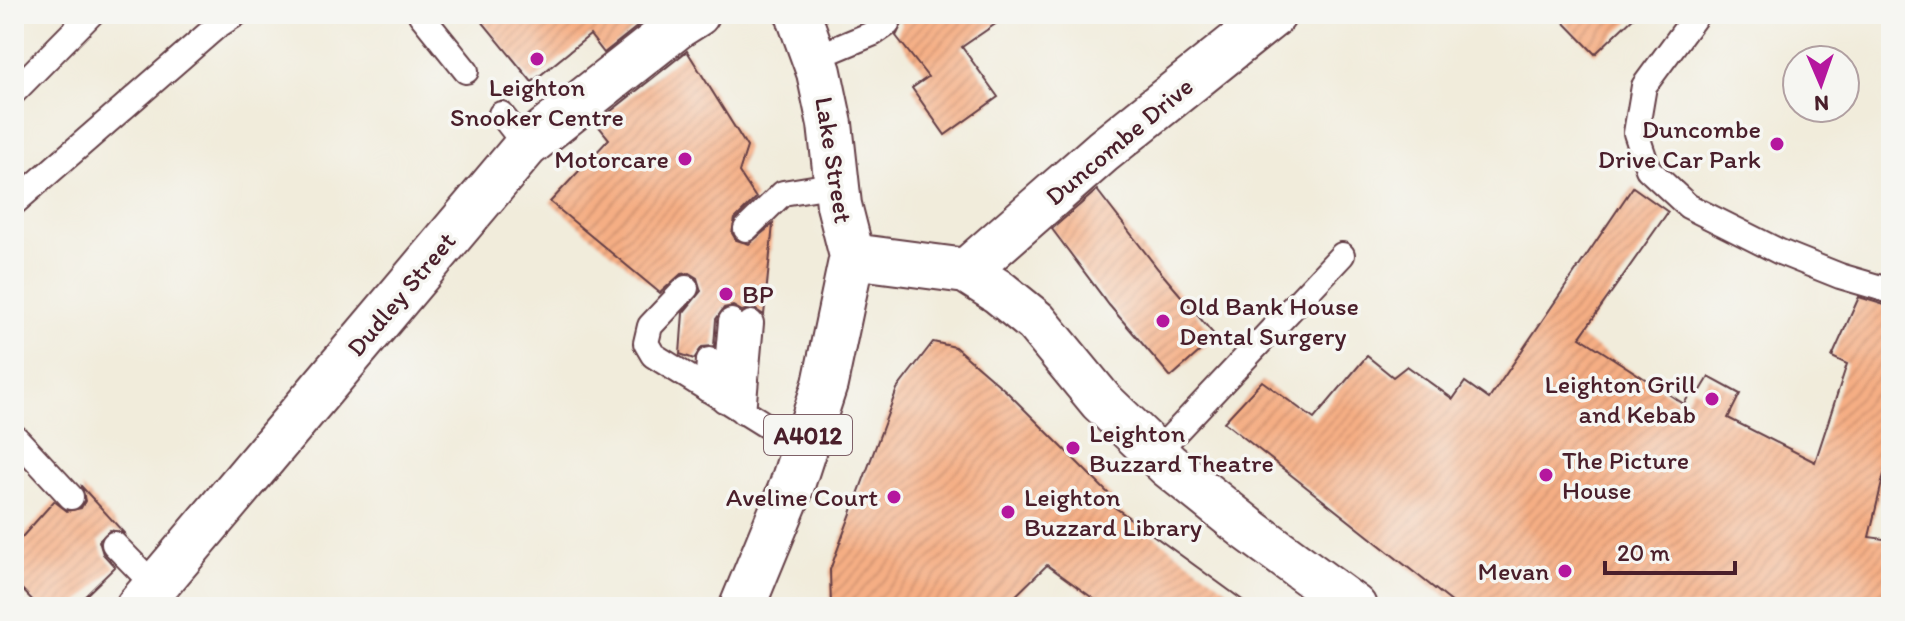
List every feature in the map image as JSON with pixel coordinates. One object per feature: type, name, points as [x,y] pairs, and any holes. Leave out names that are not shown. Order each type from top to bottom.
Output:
[{"type":"street","name":"Dudley Street","points":[[146,597],[513,130],[697,14]]},
{"type":"street","name":"Lake Street","points":[[798,14],[814,58],[830,124],[839,205],[852,256],[966,271],[999,292],[1036,322],[1101,401],[1162,459],[1248,529],[1354,607]]},
{"type":"street","name":"Duncombe Drive","points":[[966,271],[1103,151],[1274,14]]},
{"type":"street","name":"A4012","points":[[742,607],[804,449],[825,384],[852,256]]},
{"type":"lane","points":[[14,92],[91,14]]},
{"type":"lane","points":[[14,203],[216,27],[236,14]]},
{"type":"lane","points":[[1697,14],[1644,86],[1636,133],[1648,169],[1688,206],[1780,252],[1840,276],[1891,291]]},
{"type":"lane","points":[[421,15],[466,71]]},
{"type":"lane","points":[[814,58],[874,33],[887,24]]},
{"type":"lane","points":[[756,225],[783,193],[837,184]]},
{"type":"lane","points":[[1162,459],[1342,255]]},
{"type":"lane","points":[[686,288],[650,326],[646,343],[653,355],[709,382],[804,449]]},
{"type":"lane","points":[[709,382],[741,322]]},
{"type":"lane","points":[[14,440],[16,438],[71,497]]},
{"type":"lane","points":[[114,544],[146,597]]},
{"type":"building","name":"Leighton Snooker Centre","points":[[476,14],[653,14],[604,53],[590,35],[532,82]]},
{"type":"building","points":[[898,14],[1010,14],[962,47],[998,97],[945,135],[912,88],[928,77],[896,36],[902,24]]},
{"type":"building","points":[[1556,14],[1637,14],[1595,54]]},
{"type":"building","name":"Motorcare","points":[[687,51],[747,147],[739,172],[756,198],[735,219],[732,233],[736,240],[749,244],[773,224],[764,315],[753,308],[742,311],[733,306],[724,308],[716,319],[714,346],[702,347],[694,359],[680,354],[683,313],[701,291],[697,278],[689,273],[681,274],[660,293],[550,202],[609,139],[596,123]]},
{"type":"building","points":[[1633,187],[1668,212],[1580,337],[1684,404],[1693,388],[1700,392],[1709,377],[1740,394],[1728,418],[1815,462],[1847,364],[1832,357],[1859,297],[1891,307],[1891,475],[1884,474],[1869,537],[1891,540],[1891,607],[1458,607],[1224,422],[1262,381],[1314,419],[1367,356],[1393,377],[1407,366],[1453,399],[1465,382],[1489,399]]},
{"type":"building","points":[[1097,190],[1216,337],[1171,377],[1109,305],[1052,229]]},
{"type":"building","points":[[933,342],[955,347],[1006,391],[1113,498],[1109,503],[1252,607],[1105,607],[1047,565],[1004,607],[831,607],[830,570],[897,389]]},
{"type":"building","points":[[82,487],[124,533],[110,530],[99,541],[103,554],[115,567],[74,607],[39,607],[14,581],[14,546],[54,501],[67,511],[81,508],[85,501]]},
{"type":"place","name":"Leighton Snooker Centre","points":[[537,59]]},
{"type":"place","name":"Duncombe Drive Car Park","points":[[1777,144]]},
{"type":"place","name":"Motorcare","points":[[685,159]]},
{"type":"place","name":"BP","points":[[726,294]]},
{"type":"place","name":"Old Bank House Dental Surgery","points":[[1163,321]]},
{"type":"place","name":"Leighton Grill and Kebab","points":[[1712,399]]},
{"type":"place","name":"Leighton Buzzard Theatre","points":[[1073,448]]},
{"type":"place","name":"The Picture House","points":[[1546,475]]},
{"type":"place","name":"Aveline Court","points":[[894,497]]},
{"type":"place","name":"Leighton Buzzard Library","points":[[1008,512]]},
{"type":"place","name":"Mevan","points":[[1565,571]]}]
